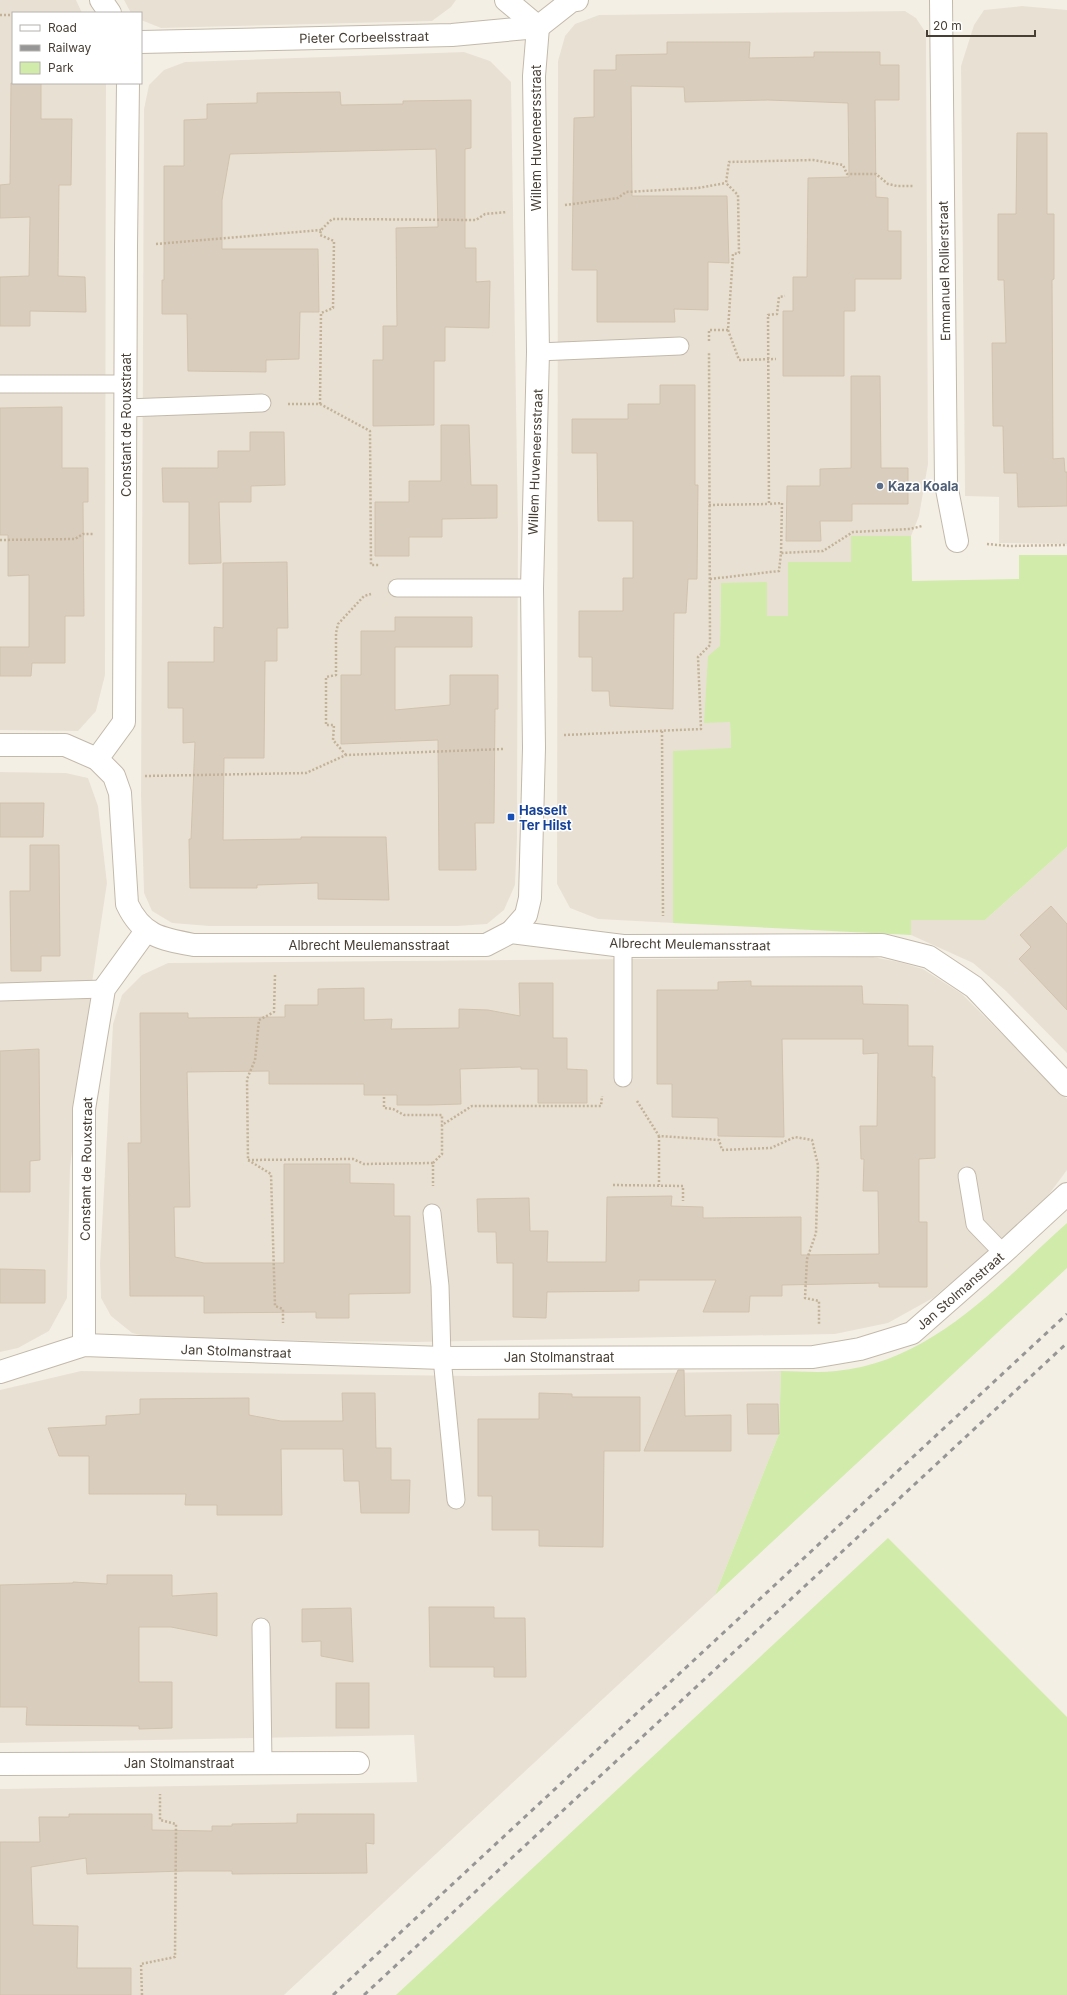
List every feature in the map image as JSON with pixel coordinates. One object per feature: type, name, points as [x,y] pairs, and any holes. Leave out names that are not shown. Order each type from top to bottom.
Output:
[{"type":"street","points":[[101,0],[109,12]]},
{"type":"street","points":[[506,0],[538,27],[571,1],[577,0]]},
{"type":"street","name":"Emmanuel Rollierstraat","points":[[941,0],[946,484],[957,541]]},
{"type":"street","name":"Pieter Corbeelsstraat","points":[[142,42],[452,35],[538,27]]},
{"type":"street","name":"Willem Huveneersstraat","points":[[511,932],[526,915],[530,898],[534,742],[532,588],[538,352],[534,76],[538,27]]},
{"type":"street","name":"Constant de Rouxstraat","points":[[97,759],[124,722],[128,84]]},
{"type":"street","points":[[0,745],[65,745],[97,759],[114,776],[120,793],[127,904],[134,918],[146,931]]},
{"type":"street","name":"Constant de Rouxstraat","points":[[84,1345],[84,1109],[104,989],[146,931]]},
{"type":"street","name":"Albrecht Meulemansstraat","points":[[146,931],[167,940],[194,945],[486,945],[511,932],[623,946],[882,944],[929,957],[974,987],[1067,1084]]},
{"type":"street","name":"Jan Stolmanstraat","points":[[0,1372],[84,1345],[442,1358],[820,1356],[860,1349],[912,1333],[1067,1194]]},
{"type":"street","name":"Jan Stolmanstraat","points":[[0,1764],[358,1763]]},
{"type":"lane","points":[[538,352],[680,346]]},
{"type":"lane","points":[[0,384],[126,384]]},
{"type":"lane","points":[[126,408],[262,403]]},
{"type":"lane","points":[[390,590],[532,588]]},
{"type":"lane","points":[[622,1078],[623,946]]},
{"type":"lane","points":[[0,992],[104,989]]},
{"type":"lane","points":[[967,1176],[975,1224],[1003,1253]]},
{"type":"lane","points":[[432,1213],[440,1286],[442,1358],[456,1500]]},
{"type":"lane","points":[[262,1627],[263,1763]]},
{"type":"path","points":[[0,15],[12,14]]},
{"type":"path","points":[[726,183],[729,162],[813,160],[842,165],[847,174],[876,174],[888,184],[897,186],[943,185]]},
{"type":"path","points":[[126,247],[269,236],[320,230],[332,219],[476,220],[485,214],[618,198],[626,192],[698,188],[726,183]]},
{"type":"path","points":[[726,183],[738,195],[739,253],[733,254],[728,330],[739,360],[776,359]]},
{"type":"path","points":[[320,230],[320,235],[334,240],[333,308],[321,313],[320,404]]},
{"type":"path","points":[[768,504],[768,315],[777,314],[779,296],[785,296]]},
{"type":"path","points":[[114,776],[306,773],[346,754],[534,742],[701,729],[698,657],[710,645],[708,330],[728,330]]},
{"type":"path","points":[[262,403],[320,404],[370,431],[371,565],[384,565],[390,590],[364,596],[338,624],[336,633],[336,675],[326,677],[326,725],[334,725],[333,740],[346,754]]},
{"type":"path","points":[[709,505],[782,503],[781,553],[779,571],[710,579]]},
{"type":"path","points":[[781,553],[823,551],[853,532],[910,529],[952,520]]},
{"type":"path","points":[[0,540],[75,539],[83,534],[125,535]]},
{"type":"path","points":[[957,541],[1009,546],[1067,545]]},
{"type":"path","points":[[662,731],[663,946]]},
{"type":"path","points":[[248,1160],[246,1079],[255,1060],[259,1020],[274,1012],[276,945]]},
{"type":"path","points":[[442,1125],[472,1106],[601,1106],[604,1082],[622,1078],[659,1136],[659,1185]]},
{"type":"path","points":[[384,1097],[384,1108],[393,1109],[404,1116],[442,1115],[442,1154],[433,1163],[432,1213]]},
{"type":"path","points":[[659,1136],[719,1140],[722,1150],[771,1148],[795,1137],[812,1140],[818,1165],[816,1233],[807,1259],[805,1298],[819,1301],[820,1356]]},
{"type":"path","points":[[248,1160],[353,1159],[364,1164],[433,1163]]},
{"type":"path","points":[[248,1160],[271,1174],[275,1306],[283,1309],[282,1353]]},
{"type":"path","points":[[613,1186],[683,1186],[683,1201]]},
{"type":"path","points":[[142,1995],[141,1964],[175,1957],[176,1824],[160,1820],[159,1763]]},
{"type":"shaded area","points":[[0,0],[76,0],[82,12],[12,12],[12,84],[106,84],[105,675],[96,711],[78,731],[0,730]]},
{"type":"shaded area","points":[[124,0],[456,0],[451,7],[432,21],[161,28],[142,20],[142,12],[130,12]]},
{"type":"shaded area","points":[[1022,6],[1067,10],[1067,544],[999,543],[999,497],[965,496],[961,66],[974,25],[984,10]]},
{"type":"shaded area","points":[[905,11],[916,18],[926,33],[928,464],[919,516],[911,536],[851,536],[851,562],[788,562],[788,616],[767,616],[721,583],[720,646],[704,722],[730,722],[731,749],[673,752],[673,923],[598,919],[570,908],[557,884],[558,61],[565,36],[575,24],[599,15]]},
{"type":"shaded area","points":[[464,52],[490,61],[511,82],[518,530],[517,839],[515,885],[504,910],[487,924],[458,926],[209,926],[172,923],[152,911],[144,893],[141,797],[144,109],[149,85],[164,70],[185,62]]},
{"type":"shaded area","points":[[0,772],[66,773],[88,778],[98,806],[107,883],[92,983],[70,1168],[67,1298],[49,1331],[18,1348],[0,1352]]},
{"type":"shaded area","points":[[1067,847],[1067,1053],[1006,991],[973,963],[911,935],[911,920],[985,920]]},
{"type":"shaded area","points":[[873,957],[899,962],[923,969],[962,994],[1067,1099],[1067,1170],[1038,1209],[933,1298],[888,1323],[835,1334],[417,1342],[158,1339],[132,1333],[111,1316],[101,1298],[100,1263],[113,1024],[122,995],[142,975],[168,963]]},
{"type":"shaded area","points":[[81,1371],[475,1376],[781,1371],[779,1434],[715,1595],[284,1995],[0,1995],[0,1789],[417,1782],[414,1735],[0,1743],[0,1390]]},
{"type":"green space","points":[[851,536],[911,536],[912,581],[1019,579],[1019,555],[1067,555],[1067,847],[985,920],[911,920],[911,935],[673,923],[673,751],[731,748],[730,722],[704,723],[708,656],[720,646],[721,583],[767,582],[767,616],[788,616],[788,562],[851,562]]},
{"type":"green space","points":[[1067,1223],[1067,1268],[715,1595],[779,1434],[781,1371],[836,1371],[871,1365],[903,1353],[933,1336],[962,1316],[1016,1271]]},
{"type":"green space","points":[[888,1538],[1067,1717],[1067,1995],[396,1995]]},
{"type":"building","points":[[667,42],[750,42],[749,58],[814,57],[814,52],[880,52],[880,65],[899,65],[899,100],[875,100],[876,197],[888,198],[888,231],[901,231],[901,279],[855,279],[855,311],[844,311],[844,376],[783,376],[783,311],[793,311],[793,277],[807,277],[808,178],[849,177],[848,103],[768,100],[685,102],[684,87],[631,86],[632,196],[727,196],[729,263],[708,262],[708,310],[674,309],[675,322],[597,322],[597,270],[572,270],[574,118],[594,117],[594,70],[616,70],[616,55],[667,54]]},
{"type":"building","points":[[11,83],[41,84],[41,119],[72,119],[71,185],[59,185],[58,276],[85,277],[86,312],[30,311],[30,326],[0,326],[0,277],[29,276],[30,217],[0,218],[0,185],[10,184]]},
{"type":"building","points":[[340,92],[341,105],[403,104],[403,101],[471,100],[471,148],[465,149],[465,248],[476,248],[476,282],[490,281],[489,328],[445,327],[445,361],[434,361],[434,425],[373,426],[373,360],[383,360],[383,326],[397,326],[396,228],[438,227],[436,149],[230,154],[222,200],[222,249],[318,249],[319,312],[300,312],[299,359],[266,360],[266,372],[188,371],[187,314],[162,314],[162,280],[164,280],[164,166],[184,166],[184,120],[207,119],[207,104],[257,103],[257,93]]},
{"type":"building","points":[[1017,133],[1047,133],[1047,214],[1054,214],[1054,279],[1052,280],[1053,459],[1064,458],[1065,472],[1067,472],[1067,506],[1018,507],[1017,473],[1004,473],[1003,426],[993,426],[992,343],[1006,343],[1004,280],[998,280],[998,214],[1016,214]]},
{"type":"building","points":[[851,376],[880,376],[881,468],[908,468],[908,504],[852,504],[852,521],[820,521],[821,541],[786,541],[787,486],[820,486],[820,469],[851,468]]},
{"type":"building","points":[[660,385],[695,385],[695,485],[698,485],[697,579],[688,579],[686,613],[674,613],[673,709],[610,706],[609,691],[592,691],[592,657],[579,657],[579,611],[623,611],[623,578],[633,578],[633,521],[598,521],[597,453],[572,453],[572,419],[628,419],[628,404],[660,404]]},
{"type":"building","points":[[62,407],[62,468],[88,468],[88,502],[83,502],[84,616],[65,616],[65,663],[32,663],[31,676],[0,676],[0,647],[29,647],[29,575],[8,576],[8,535],[0,535],[0,408]]},
{"type":"building","points":[[441,425],[469,425],[471,485],[497,485],[497,518],[442,519],[442,537],[409,537],[409,556],[375,556],[375,502],[409,502],[409,481],[441,481]]},
{"type":"building","points":[[250,432],[284,432],[285,485],[251,486],[251,502],[219,502],[221,563],[189,564],[189,502],[163,502],[162,468],[218,468],[218,451],[250,451]]},
{"type":"building","points":[[287,562],[288,628],[277,628],[277,661],[265,661],[264,758],[224,758],[223,840],[301,839],[301,837],[386,837],[389,900],[318,899],[318,883],[257,885],[257,888],[190,888],[189,839],[191,839],[195,742],[183,743],[183,708],[168,708],[168,662],[214,662],[214,627],[223,628],[223,563]]},
{"type":"building","points":[[395,617],[472,617],[472,647],[395,647],[395,710],[450,705],[450,675],[498,675],[498,709],[495,709],[494,823],[475,823],[476,870],[439,870],[438,740],[341,744],[341,675],[361,675],[361,631],[395,631]]},
{"type":"building","points":[[0,803],[44,803],[43,837],[0,837]]},
{"type":"building","points":[[30,845],[59,845],[60,956],[41,956],[41,971],[11,971],[10,891],[30,891]]},
{"type":"building","points":[[1051,906],[1067,924],[1067,1010],[1019,959],[1031,947],[1020,935]]},
{"type":"building","points":[[751,981],[751,986],[862,986],[863,1004],[908,1005],[908,1046],[933,1046],[932,1077],[935,1077],[935,1158],[919,1159],[919,1222],[927,1222],[927,1287],[879,1287],[879,1283],[782,1285],[782,1296],[750,1296],[749,1312],[703,1312],[716,1280],[639,1280],[639,1291],[547,1292],[546,1318],[513,1317],[513,1263],[497,1263],[496,1232],[478,1232],[477,1199],[529,1198],[530,1231],[548,1231],[547,1262],[606,1262],[607,1197],[672,1196],[671,1206],[703,1207],[703,1218],[801,1217],[801,1255],[879,1254],[878,1191],[863,1191],[864,1159],[861,1159],[860,1126],[877,1126],[878,1053],[863,1054],[863,1039],[782,1039],[784,1137],[718,1136],[718,1118],[672,1117],[672,1084],[657,1084],[657,990],[718,990],[718,982]]},
{"type":"building","points":[[519,983],[553,983],[553,1038],[567,1038],[567,1069],[587,1070],[587,1103],[538,1103],[538,1069],[521,1069],[521,1067],[460,1069],[461,1104],[429,1105],[397,1105],[397,1095],[364,1095],[364,1084],[269,1084],[269,1071],[187,1072],[190,1207],[174,1207],[175,1257],[204,1263],[284,1263],[284,1164],[350,1164],[350,1183],[394,1184],[394,1216],[410,1216],[410,1293],[349,1294],[349,1318],[316,1318],[316,1312],[204,1313],[204,1296],[130,1296],[128,1143],[141,1143],[140,1013],[188,1013],[188,1018],[285,1017],[285,1005],[318,1005],[318,989],[364,988],[364,1020],[392,1019],[391,1029],[459,1028],[459,1009],[488,1010],[520,1016]]},
{"type":"building","points":[[39,1049],[40,1160],[30,1161],[30,1192],[0,1192],[0,1051]]},
{"type":"building","points":[[0,1269],[45,1270],[45,1303],[0,1303]]},
{"type":"building","points":[[678,1370],[684,1370],[685,1416],[731,1415],[731,1451],[644,1451]]},
{"type":"building","points":[[342,1393],[375,1393],[376,1448],[391,1448],[391,1480],[410,1480],[409,1513],[361,1513],[359,1481],[344,1481],[343,1449],[281,1449],[282,1515],[217,1515],[217,1505],[185,1505],[186,1494],[89,1494],[89,1456],[59,1456],[48,1428],[106,1425],[106,1416],[140,1414],[140,1399],[249,1398],[249,1415],[281,1421],[343,1421]]},
{"type":"building","points":[[539,1393],[572,1394],[572,1397],[640,1397],[640,1451],[604,1451],[603,1547],[539,1546],[539,1530],[492,1530],[492,1496],[478,1496],[478,1419],[539,1419]]},
{"type":"building","points":[[747,1404],[778,1404],[779,1434],[748,1434]]},
{"type":"building","points":[[107,1575],[172,1575],[172,1596],[217,1593],[217,1636],[171,1627],[139,1627],[139,1682],[172,1682],[172,1728],[139,1729],[139,1726],[26,1725],[27,1707],[0,1707],[0,1585],[73,1582],[107,1584]]},
{"type":"building","points":[[429,1607],[494,1607],[494,1618],[525,1618],[526,1677],[494,1677],[494,1667],[430,1667]]},
{"type":"building","points":[[351,1608],[353,1662],[321,1656],[321,1641],[302,1642],[302,1609]]},
{"type":"building","points":[[336,1683],[369,1683],[369,1728],[336,1728]]},
{"type":"building","points":[[69,1814],[152,1814],[152,1830],[212,1831],[212,1826],[232,1826],[232,1824],[297,1823],[297,1814],[374,1814],[374,1844],[366,1843],[367,1873],[232,1874],[232,1871],[185,1871],[87,1874],[86,1858],[31,1867],[33,1925],[78,1926],[77,1968],[131,1968],[131,1995],[0,1995],[0,1842],[40,1842],[39,1817],[69,1817]]},
{"type":"railway","points":[[333,1995],[1067,1314]]},
{"type":"railway","points":[[364,1995],[1067,1343]]},
{"type":"place","name":"Kaza Koala","points":[[880,486]]},
{"type":"place","name":"Hasselt Ter Hilst","points":[[511,817]]}]
